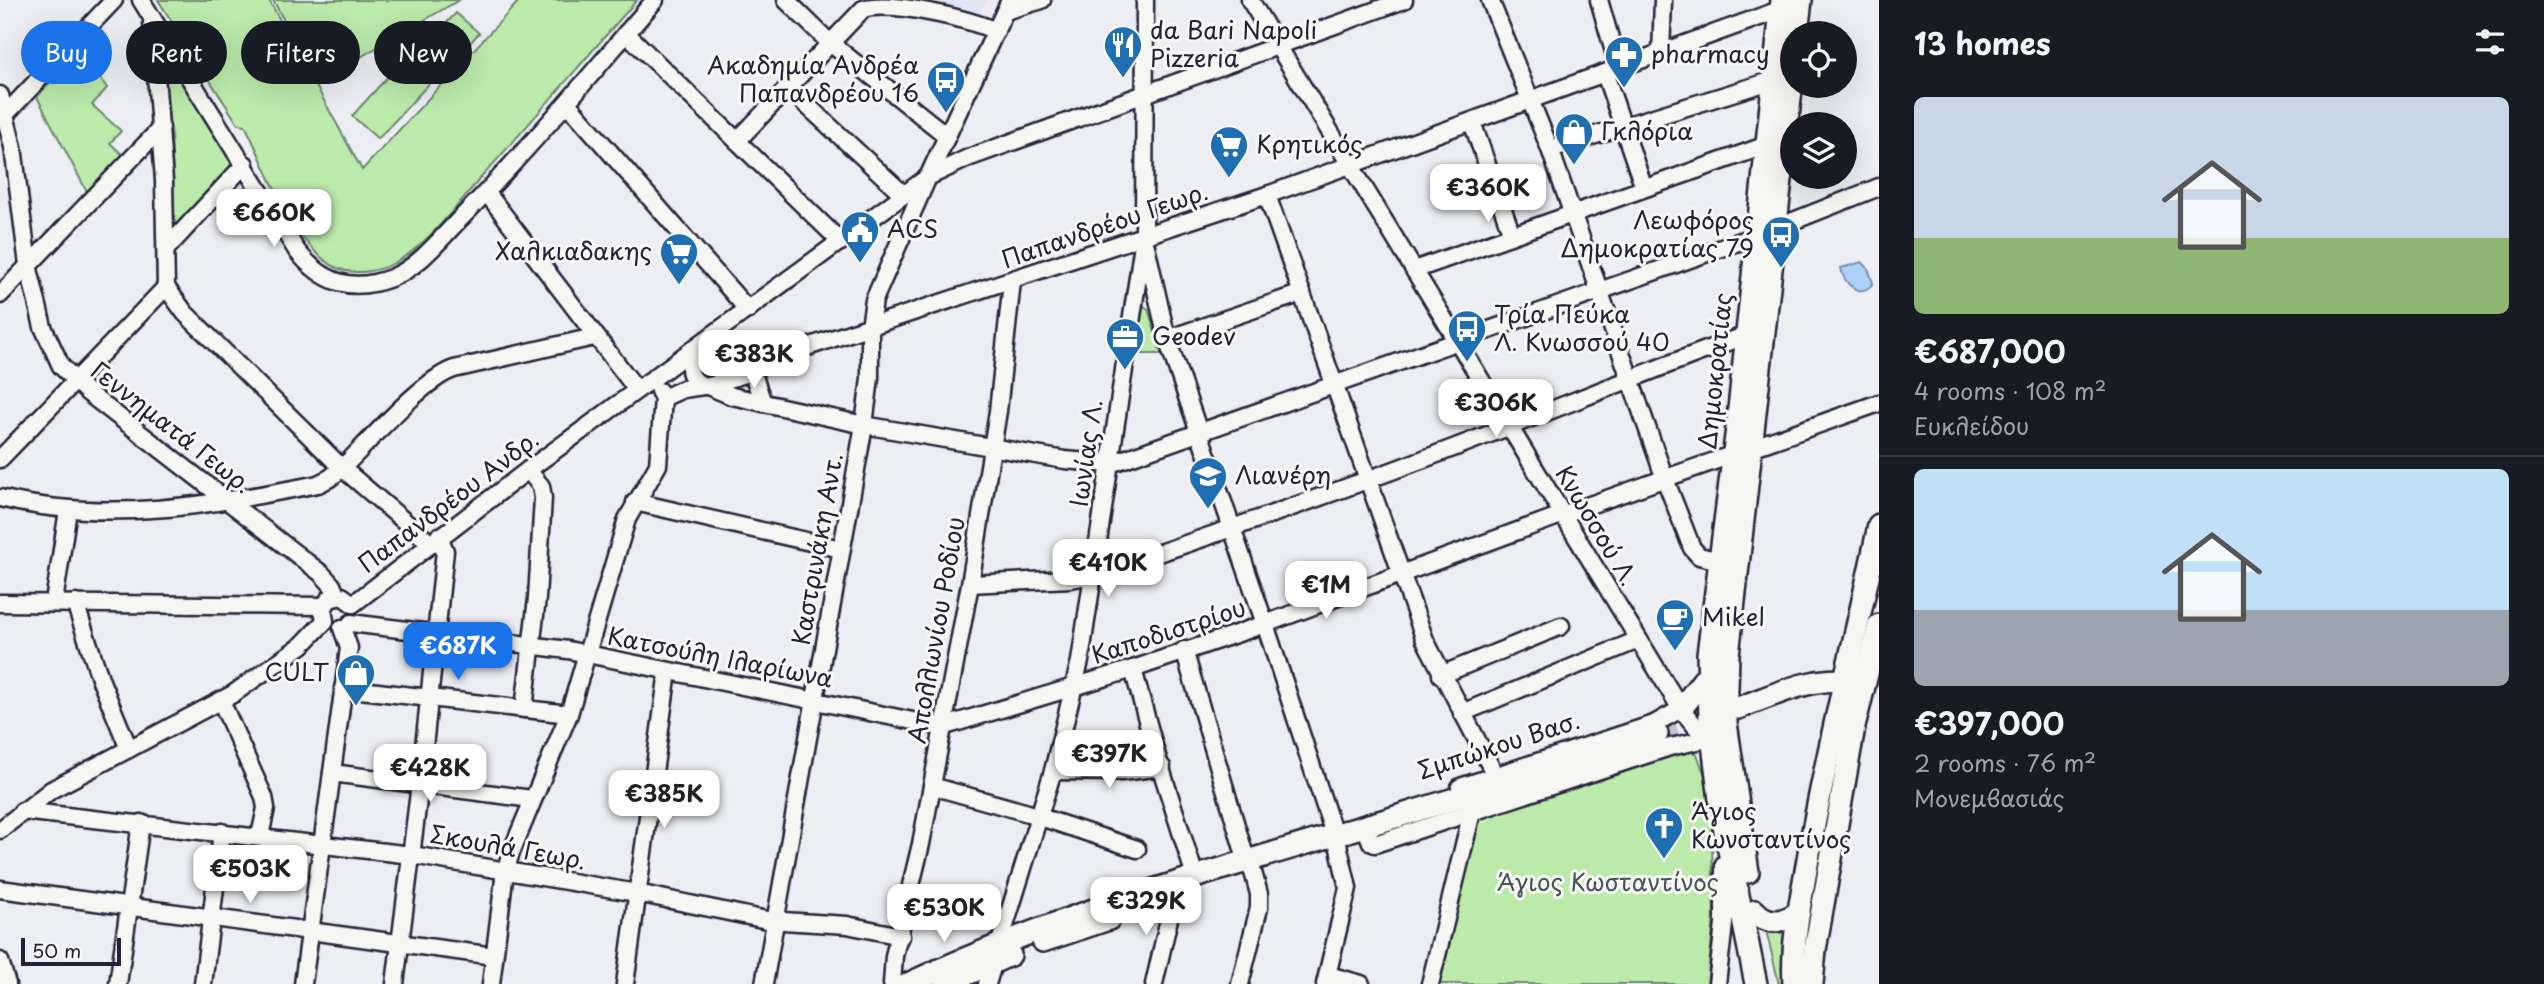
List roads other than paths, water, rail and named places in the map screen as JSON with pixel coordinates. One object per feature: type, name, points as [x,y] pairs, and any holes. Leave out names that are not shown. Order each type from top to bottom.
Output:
[{"type":"main road","points":[[1794,2],[1796,21]]},
{"type":"main road","name":"Δημοκρατίας","points":[[1791,21],[1794,2]]},
{"type":"main road","name":"Δημοκρατίας","points":[[1771,984],[1755,911],[1729,642],[1742,452],[1746,335],[1767,232],[1767,145],[1780,93]]},
{"type":"main road","name":"Δημοκρατίας","points":[[1756,984],[1721,816],[1710,743],[1708,674],[1720,561],[1742,452],[1781,98]]},
{"type":"main road","points":[[1812,984],[1852,688],[1854,643],[1879,525]]},
{"type":"main road","points":[[1794,984],[1799,912],[1852,688],[1877,638]]},
{"type":"main road","points":[[1681,709],[1708,674]]},
{"type":"main road","points":[[1735,718],[1815,682],[1852,688]]},
{"type":"main road","name":"Σμπώκου Βασ.","points":[[945,984],[995,953],[1041,942],[1174,897],[1250,866],[1661,736]]},
{"type":"main road","name":"Σμπώκου Βασ.","points":[[1336,839],[1368,834],[1661,736]]},
{"type":"main road","name":"Σμπώκου Βασ.","points":[[908,984],[995,953],[1070,917],[1195,876],[1250,866]]},
{"type":"main road","points":[[1755,911],[1766,920],[1774,922],[1788,919],[1799,912]]},
{"type":"street","points":[[3,117],[114,0]]},
{"type":"street","points":[[141,0],[197,86],[282,228],[304,259],[326,278],[341,284],[373,283],[407,270],[487,192],[655,0]]},
{"type":"street","points":[[786,0],[830,42],[947,136]]},
{"type":"street","points":[[870,327],[872,306],[879,284],[1008,5],[1042,0]]},
{"type":"street","name":"Ιωνίας Λ.","points":[[987,984],[1053,771],[1075,687],[1093,575],[1122,367],[1144,237],[1145,0]]},
{"type":"street","name":"Κνωσσού Λ.","points":[[1250,0],[1638,640],[1681,709],[1710,743]]},
{"type":"street","name":"Παπανδρέου Ανδρ.","points":[[329,608],[346,597],[353,604],[637,390],[658,389],[748,310],[929,177],[968,158],[1404,0]]},
{"type":"street","points":[[1490,0],[1550,149],[1665,479],[1694,551],[1701,557],[1720,561]]},
{"type":"street","points":[[1599,0],[1622,125],[1644,188]]},
{"type":"street","points":[[1661,54],[1663,0]]},
{"type":"street","name":"Παπανδρέου Γεωρ.","points":[[771,359],[1352,166],[1661,54],[1794,2]]},
{"type":"street","points":[[737,141],[862,4],[897,4],[954,17],[996,32]]},
{"type":"street","points":[[152,20],[161,128],[166,287],[186,313],[342,468],[435,540],[445,551],[395,984]]},
{"type":"street","points":[[626,33],[841,242]]},
{"type":"street","points":[[1550,149],[1622,125],[1780,82]]},
{"type":"street","points":[[787,87],[904,195]]},
{"type":"street","name":"Γεννηματά Γεωρ.","points":[[0,95],[16,165],[28,265],[50,346],[61,366],[75,382],[322,574],[330,582],[329,608]]},
{"type":"street","points":[[567,103],[748,310]]},
{"type":"street","points":[[1472,122],[1512,235]]},
{"type":"street","points":[[0,295],[161,128]]},
{"type":"street","points":[[1414,270],[1767,145]]},
{"type":"street","points":[[166,249],[245,164]]},
{"type":"street","points":[[701,353],[691,376],[732,396],[864,425],[1073,461],[1110,464],[1767,232],[1878,190]]},
{"type":"street","points":[[487,192],[594,337],[637,390]]},
{"type":"street","points":[[1268,195],[1400,573],[1441,675],[1495,775]]},
{"type":"street","points":[[1144,237],[1167,339],[1336,839],[1348,888],[1326,979],[1361,984]]},
{"type":"street","name":"Απολλωνίου Ροδίου","points":[[892,984],[894,957],[901,936],[932,786],[970,584],[992,447],[1012,281]]},
{"type":"street","points":[[0,458],[166,287]]},
{"type":"street","points":[[1167,339],[1302,293]]},
{"type":"street","name":"Καστρινάκη Αντ.","points":[[764,984],[864,425],[870,378],[870,327]]},
{"type":"street","points":[[970,584],[1076,579],[1093,575],[1233,529],[1368,480],[1630,377],[1746,335]]},
{"type":"street","points":[[0,498],[68,510],[139,510],[225,500],[318,484],[342,468],[415,396],[442,374],[594,337]]},
{"type":"street","points":[[701,353],[771,359]]},
{"type":"street","points":[[701,353],[723,359],[726,367],[725,375],[710,385]]},
{"type":"street","points":[[491,984],[506,870],[513,843],[569,714],[627,519],[657,465],[658,389],[710,385],[752,371],[771,359]]},
{"type":"street","points":[[752,371],[762,403]]},
{"type":"street","name":"Καποδιστρίου","points":[[1075,687],[1265,624],[1400,573],[1879,403]]},
{"type":"street","points":[[524,709],[544,494],[541,485],[528,470]]},
{"type":"street","points":[[635,502],[841,549]]},
{"type":"street","points":[[54,602],[68,510]]},
{"type":"street","points":[[0,603],[329,608]]},
{"type":"street","points":[[75,603],[101,681],[129,749]]},
{"type":"street","points":[[303,984],[349,648],[347,626],[356,612],[353,604]]},
{"type":"street","points":[[329,608],[331,626],[347,626]]},
{"type":"street","points":[[0,830],[51,790],[221,701],[302,645],[329,608]]},
{"type":"street","name":"Κατσούλη Ιλαρίωνα","points":[[347,626],[531,645],[588,654],[942,727],[1075,687]]},
{"type":"street","points":[[1441,675],[1561,626]]},
{"type":"street","points":[[1462,713],[1638,640]]},
{"type":"street","points":[[1184,650],[1259,894],[1259,908],[1240,984]]},
{"type":"street","points":[[1133,669],[1195,876]]},
{"type":"street","points":[[625,984],[668,671]]},
{"type":"street","points":[[343,688],[569,714]]},
{"type":"street","points":[[221,701],[264,797],[266,808],[260,836]]},
{"type":"street","name":"Σμπώκου Βασ.","points":[[1368,834],[1371,842],[1375,844],[1472,812],[1661,736],[1681,709]]},
{"type":"street","name":"Σμπώκου Βασ.","points":[[1336,839],[1387,810],[1495,775],[1661,736],[1710,743]]},
{"type":"street","points":[[1053,771],[1135,772],[1161,768]]},
{"type":"street","points":[[332,773],[532,799]]},
{"type":"street","points":[[932,786],[1039,816],[1137,849]]},
{"type":"street","name":"Σκουλά Γεωρ.","points":[[22,811],[412,855],[637,893],[774,921],[847,925],[901,936]]},
{"type":"street","points":[[1430,984],[1472,812]]},
{"type":"street","points":[[1717,984],[1725,912],[1721,816]]},
{"type":"street","points":[[118,984],[141,823]]},
{"type":"street","points":[[203,984],[222,832]]},
{"type":"street","points":[[0,889],[494,956]]},
{"type":"street","points":[[1154,984],[1174,897]]},
{"type":"street","points":[[0,961],[3,984]]},
{"type":"water","points":[[1862,262],[1868,268],[1873,283],[1868,288],[1858,290],[1845,279],[1841,268]]},
{"type":"tunnel","points":[[1657,734],[1709,718]]},
{"type":"place","name":"da Bari Napoli Pizzeria","points":[[1123,79]]},
{"type":"place","name":"pharmacy","points":[[1624,89]]},
{"type":"place","name":"Ακαδημία Ανδρέα Παπανδρέου 16","points":[[946,114]]},
{"type":"place","name":"Γκλόρια","points":[[1574,166]]},
{"type":"place","name":"Κρητικός","points":[[1229,179]]},
{"type":"place","name":"ACS","points":[[860,264]]},
{"type":"place","name":"Λεωφόρος Δημοκρατίας 79","points":[[1781,269]]},
{"type":"place","name":"Χαλκιαδακης","points":[[679,286]]},
{"type":"place","name":"Τρία Πεύκα Λ. Κνωσσού 40","points":[[1467,363]]},
{"type":"place","name":"Geodev","points":[[1125,371]]},
{"type":"place","name":"Λιανέρη","points":[[1208,510]]},
{"type":"place","name":"Mikel","points":[[1675,652]]},
{"type":"place","name":"CULT","points":[[356,707]]},
{"type":"place","name":"Άγιος Κωνσταντίνος","points":[[1664,860]]},
{"type":"park label","name":"Άγιος Κωσταντίνος","points":[[1608,883]]}]
